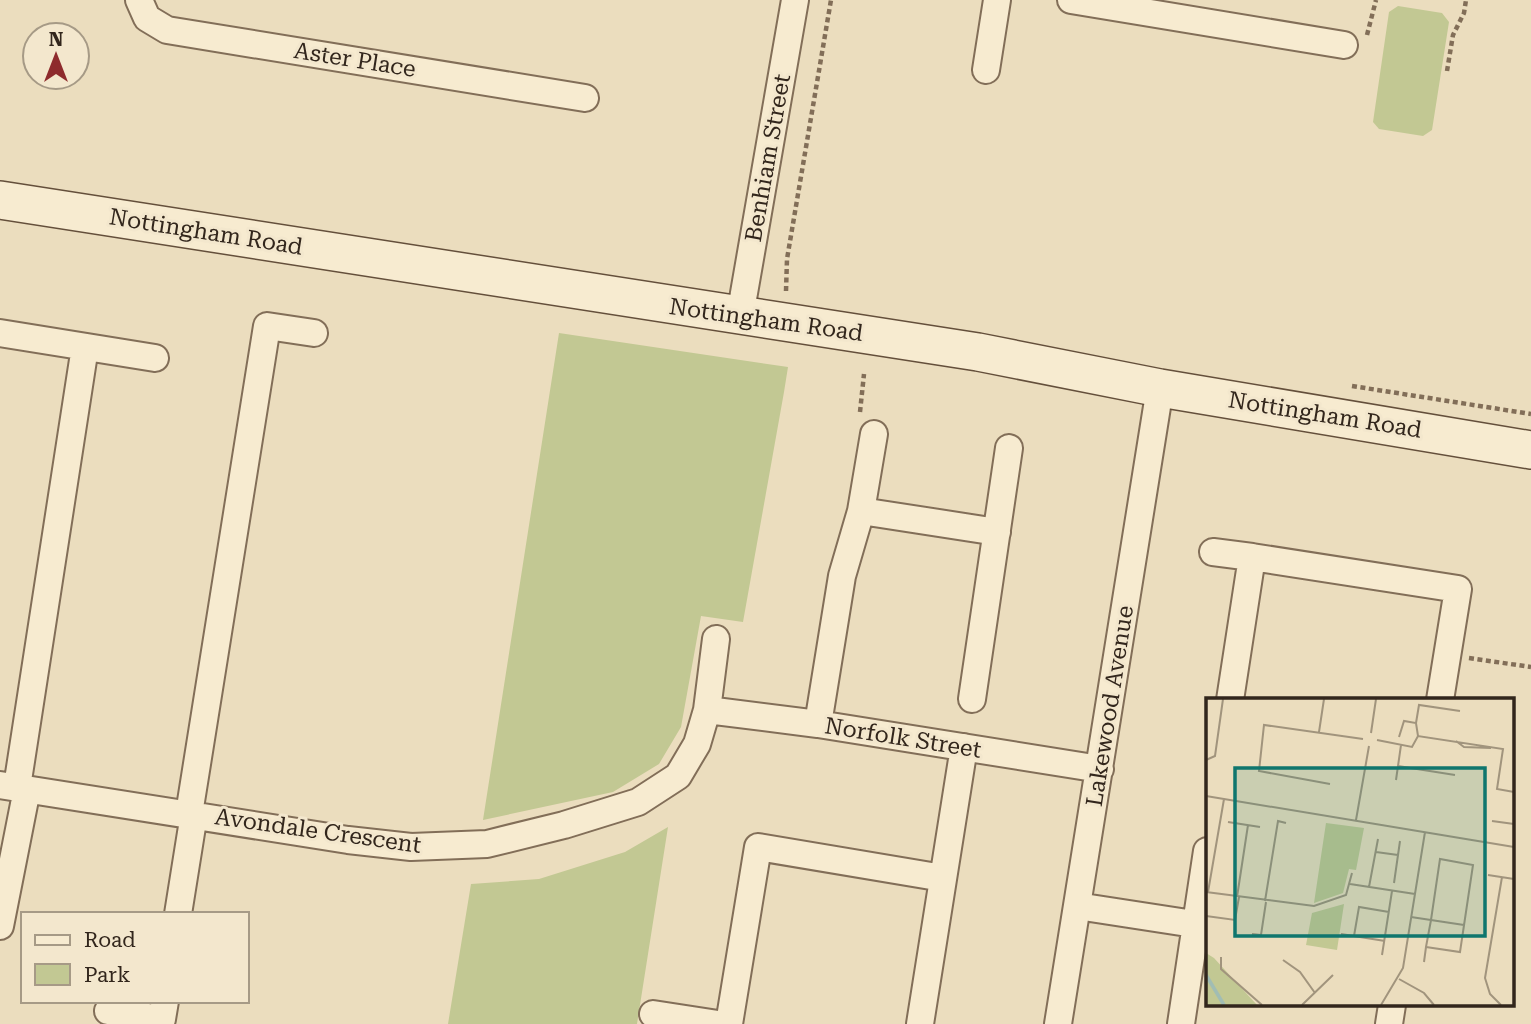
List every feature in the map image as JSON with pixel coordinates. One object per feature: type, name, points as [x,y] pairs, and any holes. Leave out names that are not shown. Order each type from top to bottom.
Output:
[{"type":"street","name":"Aster Place","points":[[139,0],[147,18],[167,30],[585,97]]},
{"type":"street","name":"Benhiam Street","points":[[740,316],[795,0]]},
{"type":"street","points":[[986,70],[997,0]]},
{"type":"street","points":[[1071,0],[1344,45]]},
{"type":"street","name":"Nottingham Road","points":[[0,200],[978,352],[1160,388],[1531,450]]},
{"type":"street","points":[[178,912],[267,326],[314,333]]},
{"type":"street","points":[[0,333],[155,358]]},
{"type":"street","points":[[0,926],[15,787],[85,347]]},
{"type":"street","name":"Lakewood Avenue","points":[[1058,1024],[1160,388]]},
{"type":"street","points":[[818,724],[842,576],[861,511],[874,434]]},
{"type":"street","points":[[972,699],[1009,448]]},
{"type":"street","points":[[861,511],[997,532]]},
{"type":"street","points":[[1213,552],[1458,590],[1440,698]]},
{"type":"street","points":[[1230,698],[1252,557]]},
{"type":"street","name":"Avondale Crescent","points":[[15,787],[348,840],[411,847],[487,844],[564,825],[638,802],[678,776],[697,744],[707,710],[716,639]]},
{"type":"street","name":"Norfolk Street","points":[[707,710],[818,724],[1100,769]]},
{"type":"street","points":[[920,1024],[964,747]]},
{"type":"street","points":[[729,1024],[758,847],[943,878]]},
{"type":"street","points":[[1181,1024],[1202,925],[1206,866]]},
{"type":"street","points":[[1077,906],[1202,925]]},
{"type":"street","points":[[108,1011],[162,1019],[165,1003]]},
{"type":"street","points":[[1389,1024],[1392,1006]]},
{"type":"street","points":[[653,1014],[718,1024]]},
{"type":"path","points":[[790,295],[785,290],[787,259],[831,0]]},
{"type":"path","points":[[1447,71],[1453,35],[1464,13],[1466,0]]},
{"type":"path","points":[[864,374],[860,412],[874,434]]},
{"type":"path","points":[[1341,385],[1531,414]]},
{"type":"path","points":[[1447,655],[1531,667]]},
{"type":"green space","points":[[1398,6],[1442,13],[1449,22],[1432,130],[1423,136],[1379,129],[1373,122],[1389,12]]},
{"type":"green space","points":[[559,333],[788,367],[743,622],[701,616],[681,727],[659,764],[613,792],[483,820]]},
{"type":"green space","points":[[668,827],[637,1024],[448,1024],[471,884],[539,879],[625,852]]}]
